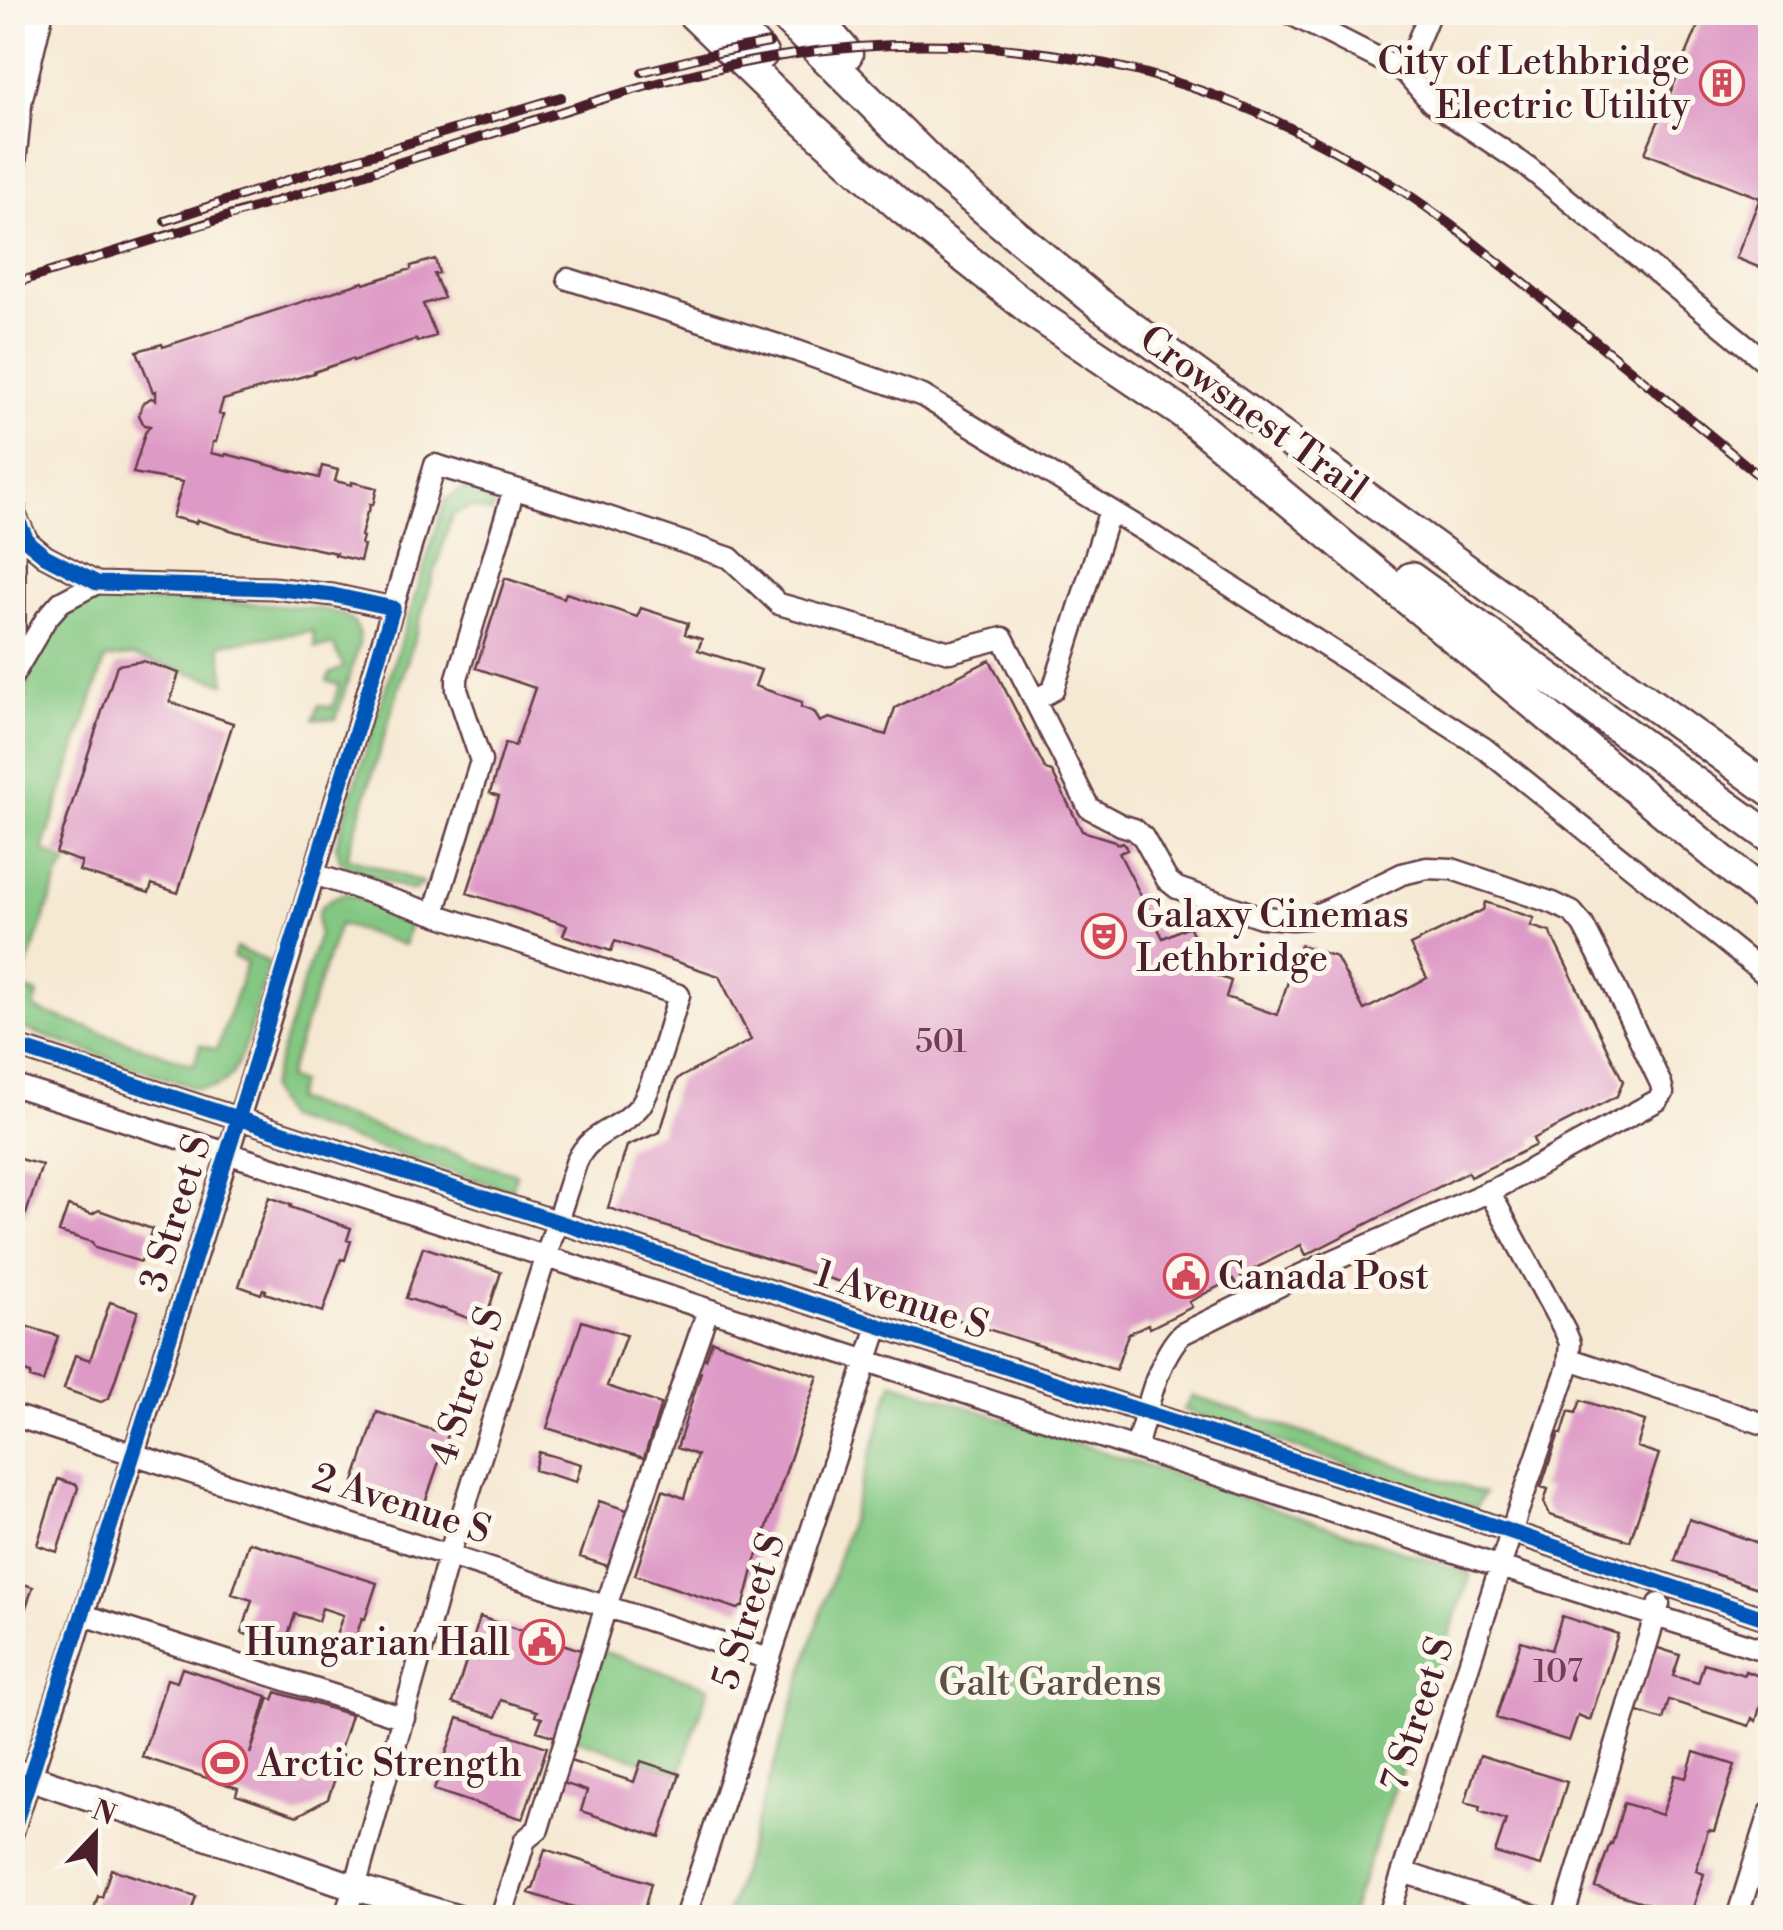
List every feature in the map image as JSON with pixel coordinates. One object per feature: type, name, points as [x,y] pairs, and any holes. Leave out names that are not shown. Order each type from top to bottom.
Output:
[{"type":"highway","points":[[691,12],[903,210],[1036,314],[1183,412],[1770,900]]},
{"type":"highway","name":"Crowsnest Trail","points":[[723,12],[864,157],[940,224],[1183,412],[1770,837]]},
{"type":"highway","name":"Crowsnest Trail","points":[[780,12],[945,176],[1098,302],[1770,790]]},
{"type":"highway","points":[[811,12],[858,67],[1098,302]]},
{"type":"highway","points":[[1390,515],[1770,766]]},
{"type":"main road","points":[[12,169],[19,100],[40,12]]},
{"type":"main road","points":[[12,492],[12,636]]},
{"type":"main road","points":[[22,1774],[355,1888],[457,1918]]},
{"type":"street","points":[[1287,12],[1406,72],[1431,102],[1528,167],[1770,365]]},
{"type":"street","points":[[1406,72],[1430,12]]},
{"type":"street","points":[[568,279],[916,392],[1110,510],[1484,748],[1770,978]]},
{"type":"street","name":"3 Street S","points":[[12,1834],[22,1774],[84,1615],[314,874],[435,465],[514,488]]},
{"type":"street","points":[[314,874],[434,913],[481,761],[457,690],[457,678],[514,488],[730,558],[778,604],[950,652],[1003,638],[1090,808],[1143,836],[1166,880],[1178,888],[1261,917],[1307,918],[1402,874],[1427,868],[1452,869],[1572,912],[1583,925],[1646,1049],[1661,1084],[1658,1100],[1490,1192],[1301,1275],[1182,1334],[1171,1347],[1136,1448]]},
{"type":"street","points":[[13,509],[28,542],[45,556],[97,583],[274,588],[393,608]]},
{"type":"street","points":[[1035,700],[1053,690],[1110,510]]},
{"type":"street","points":[[12,677],[61,602],[97,583]]},
{"type":"street","name":"4 Street S","points":[[344,1918],[449,1555],[576,1163],[587,1143],[643,1103],[679,995],[434,913]]},
{"type":"street","name":"1 Avenue S","points":[[12,1045],[1147,1412],[1770,1620]]},
{"type":"street","name":"1 Avenue S","points":[[12,1085],[1770,1652]]},
{"type":"street","points":[[1490,1192],[1565,1332],[1570,1359],[1770,1426]]},
{"type":"street","points":[[501,1918],[525,1840],[538,1829],[606,1606],[708,1310]]},
{"type":"street","name":"5 Street S","points":[[685,1918],[878,1326]]},
{"type":"street","name":"7 Street S","points":[[1388,1918],[1570,1359]]},
{"type":"street","name":"2 Avenue S","points":[[12,1415],[769,1658]]},
{"type":"street","points":[[1563,1918],[1665,1585]]},
{"type":"street","points":[[84,1615],[404,1718]]},
{"type":"street","points":[[1736,1918],[1770,1814]]},
{"type":"street","points":[[1403,1872],[1542,1918]]},
{"type":"green space","points":[[468,488],[486,496],[494,506],[492,513],[471,507],[452,515],[347,857],[424,883],[410,890],[347,867],[340,860],[336,845],[445,501]]},
{"type":"green space","points":[[94,599],[321,609],[342,614],[359,632],[359,644],[336,719],[314,719],[319,705],[332,708],[339,685],[327,681],[330,674],[344,667],[333,645],[315,648],[313,631],[220,644],[225,683],[132,656],[105,659],[43,850],[68,863],[60,873],[20,988],[38,994],[34,1009],[194,1065],[200,1045],[217,1050],[247,962],[233,957],[236,948],[269,962],[239,1060],[226,1081],[215,1087],[195,1088],[13,1025],[13,796],[28,678],[43,643],[60,620],[77,605]]},
{"type":"green space","points":[[344,893],[412,916],[404,945],[339,924],[287,1078],[299,1083],[294,1100],[516,1174],[511,1191],[285,1118],[269,1089],[319,934],[318,913],[324,904]]},
{"type":"green space","name":"Galt Gardens","points":[[893,1382],[1471,1574],[1349,1917],[727,1917]]},
{"type":"green space","points":[[1193,1396],[1484,1494],[1475,1508],[1183,1410]]},
{"type":"green space","points":[[602,1651],[709,1687],[680,1774],[573,1738]]},
{"type":"building","name":"City of Lethbridge Electric Utility","points":[[1704,12],[1770,12],[1770,272],[1736,258],[1760,198],[1645,153]]},
{"type":"building","points":[[435,259],[439,273],[434,274],[444,298],[423,304],[436,336],[223,400],[219,414],[223,415],[211,453],[319,478],[322,466],[338,470],[335,481],[377,488],[361,536],[364,545],[360,561],[172,517],[183,482],[133,473],[150,426],[144,425],[139,415],[142,404],[151,398],[156,400],[156,391],[153,392],[137,351],[162,344],[163,347]]},
{"type":"building","points":[[505,578],[637,617],[641,608],[688,623],[685,634],[702,639],[698,650],[761,670],[755,686],[802,702],[801,707],[814,712],[820,722],[829,718],[886,735],[895,708],[990,660],[1082,831],[1117,844],[1123,842],[1127,850],[1119,853],[1163,938],[1189,926],[1210,967],[1208,972],[1231,981],[1226,997],[1277,1015],[1300,945],[1336,957],[1364,1010],[1427,978],[1410,945],[1483,910],[1485,902],[1534,918],[1531,926],[1550,932],[1623,1081],[1617,1096],[1533,1139],[1536,1145],[1470,1177],[1468,1172],[1306,1255],[1301,1245],[1241,1276],[1244,1281],[1237,1285],[1233,1279],[1189,1302],[1192,1307],[1150,1328],[1148,1324],[1128,1334],[1116,1370],[608,1208],[627,1146],[660,1132],[677,1079],[751,1040],[719,976],[615,941],[611,951],[563,935],[567,925],[467,893],[499,796],[490,793],[505,743],[515,746],[535,688],[476,668]]},
{"type":"building","points":[[143,661],[179,673],[170,702],[233,723],[178,893],[152,884],[149,893],[79,871],[82,862],[56,853],[117,665]]},
{"type":"building","points":[[12,1157],[42,1165],[26,1214],[13,1209]]},
{"type":"building","points":[[269,1197],[351,1228],[345,1260],[341,1259],[323,1312],[265,1293],[263,1289],[261,1294],[239,1286]]},
{"type":"building","points":[[68,1206],[92,1214],[99,1210],[152,1229],[141,1262],[59,1232]]},
{"type":"building","points":[[423,1247],[501,1272],[484,1324],[406,1298]]},
{"type":"building","points":[[110,1302],[138,1311],[109,1398],[101,1402],[64,1389],[75,1355],[90,1360]]},
{"type":"building","points":[[582,1321],[626,1335],[607,1386],[661,1404],[644,1458],[547,1428]]},
{"type":"building","points":[[12,1322],[58,1336],[43,1382],[12,1368]]},
{"type":"building","points":[[712,1341],[818,1376],[744,1605],[738,1609],[635,1575],[663,1490],[684,1498],[697,1455],[677,1448],[701,1372],[697,1371],[701,1358],[706,1359]]},
{"type":"building","points":[[1581,1400],[1645,1421],[1637,1447],[1659,1454],[1630,1541],[1550,1515],[1544,1502],[1548,1489],[1541,1487],[1559,1433],[1562,1434],[1569,1411],[1576,1413]]},
{"type":"building","points":[[377,1412],[448,1435],[424,1506],[354,1482]]},
{"type":"building","points":[[539,1452],[581,1464],[576,1482],[534,1470]]},
{"type":"building","points":[[58,1479],[78,1488],[57,1552],[37,1545]]},
{"type":"building","points":[[599,1501],[633,1512],[614,1568],[580,1557]]},
{"type":"building","points":[[1689,1519],[1770,1547],[1770,1592],[1675,1561]]},
{"type":"building","points":[[249,1542],[377,1583],[351,1652],[332,1646],[343,1615],[322,1608],[318,1621],[295,1614],[284,1648],[242,1633],[252,1600],[232,1594]]},
{"type":"building","points":[[20,1583],[33,1587],[25,1610],[12,1606]]},
{"type":"building","points":[[1562,1616],[1618,1634],[1590,1720],[1578,1715],[1569,1741],[1496,1718],[1521,1641],[1551,1650]]},
{"type":"building","points":[[480,1617],[587,1652],[559,1738],[537,1731],[542,1718],[535,1716],[537,1711],[501,1700],[496,1717],[453,1703]]},
{"type":"building","points":[[1655,1647],[1680,1655],[1673,1676],[1698,1683],[1704,1663],[1765,1678],[1756,1721],[1752,1718],[1749,1726],[1669,1700],[1663,1720],[1635,1711]]},
{"type":"building","points":[[182,1668],[267,1696],[250,1754],[269,1698],[273,1700],[276,1692],[351,1715],[328,1799],[297,1816],[236,1795],[238,1788],[142,1757],[167,1679],[177,1682]]},
{"type":"building","points":[[458,1718],[547,1747],[523,1819],[434,1790]]},
{"type":"building","points":[[1694,1752],[1735,1765],[1714,1831],[1708,1830],[1696,1871],[1704,1874],[1690,1917],[1595,1887],[1624,1803],[1662,1815],[1675,1775],[1686,1778]]},
{"type":"building","points":[[1480,1755],[1567,1782],[1541,1866],[1495,1853],[1506,1820],[1465,1802]]},
{"type":"building","points":[[567,1760],[634,1782],[641,1761],[680,1774],[660,1837],[581,1811],[587,1791],[560,1782]]},
{"type":"building","points":[[545,1849],[651,1883],[642,1918],[608,1918],[529,1893]]},
{"type":"building","points":[[111,1869],[196,1896],[189,1918],[91,1918]]},
{"type":"railway","points":[[642,72],[769,43]]},
{"type":"railway","points":[[12,284],[697,73],[840,49],[959,45],[1018,50],[1076,58],[1191,87],[1277,122],[1367,169],[1463,234],[1770,485]]},
{"type":"railway","points":[[165,221],[561,97]]},
{"type":"cycle path","points":[[12,1834],[206,1222],[393,608],[273,588],[97,583],[45,556],[28,542],[13,509]]},
{"type":"cycle path","points":[[12,1045],[1444,1509],[1770,1620]]},
{"type":"place","name":"City of Lethbridge Electric Utility","points":[[1722,83]]},
{"type":"place","name":"Galaxy Cinemas Lethbridge","points":[[1104,936]]},
{"type":"place","name":"Canada Post","points":[[1186,1276]]},
{"type":"place","name":"Hungarian Hall","points":[[542,1642]]},
{"type":"place","name":"Arctic Strength","points":[[225,1763]]}]
